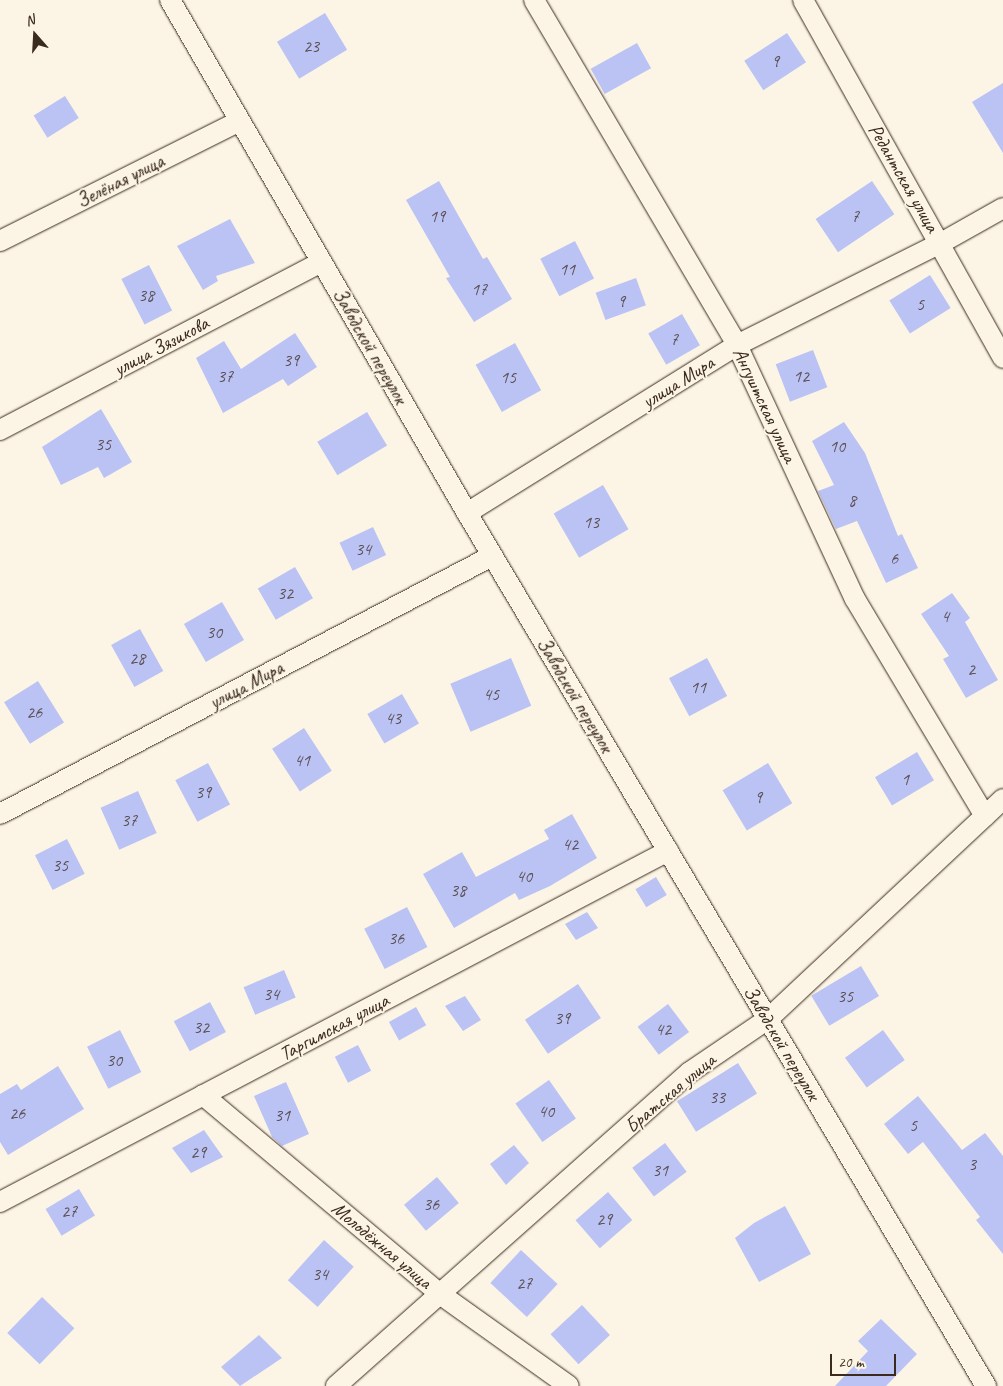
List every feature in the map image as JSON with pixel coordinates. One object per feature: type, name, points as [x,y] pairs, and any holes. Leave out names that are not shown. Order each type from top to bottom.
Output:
[{"type":"street","name":"Заводской переулок","points":[[170,0],[492,556],[986,1386]]},
{"type":"street","name":"Ангуштская улица","points":[[534,0],[737,345],[855,599],[985,816]]},
{"type":"street","name":"Редантская улица","points":[[803,0],[941,243],[1003,358]]},
{"type":"street","name":"Зелёная улица","points":[[0,241],[240,121]]},
{"type":"street","name":"улица Мира","points":[[467,513],[737,345],[941,243],[1003,208]]},
{"type":"street","name":"улица Зязикова","points":[[0,430],[322,262]]},
{"type":"street","name":"улица Мира","points":[[0,814],[492,556]]},
{"type":"street","name":"Братская улица","points":[[336,1386],[690,1072],[768,1019],[1003,799]]},
{"type":"street","name":"Таргимская улица","points":[[0,1202],[668,851]]},
{"type":"street","name":"Молодёжная улица","points":[[203,1095],[440,1294],[569,1386]]},
{"type":"building","points":[[325,13],[347,50],[299,79],[277,42]]},
{"type":"building","points":[[787,33],[806,62],[763,90],[744,61]]},
{"type":"building","points":[[637,43],[651,68],[605,94],[591,69]]},
{"type":"building","points":[[1003,83],[1003,153],[972,102]]},
{"type":"building","points":[[65,96],[79,118],[47,138],[34,116]]},
{"type":"building","points":[[439,181],[483,259],[487,257],[512,299],[474,322],[446,278],[450,277],[406,200]]},
{"type":"building","points":[[872,181],[894,214],[838,252],[816,219]]},
{"type":"building","points":[[230,219],[255,263],[216,276],[218,281],[203,290],[177,246]]},
{"type":"building","points":[[575,241],[594,278],[559,296],[540,259]]},
{"type":"building","points":[[149,265],[172,310],[145,325],[121,279]]},
{"type":"building","points":[[930,275],[951,308],[910,334],[889,300]]},
{"type":"building","points":[[636,278],[646,305],[606,320],[596,293]]},
{"type":"building","points":[[682,314],[700,345],[666,365],[648,334]]},
{"type":"building","points":[[295,333],[317,367],[288,386],[283,379],[223,413],[196,358],[224,341],[241,369]]},
{"type":"building","points":[[515,343],[541,390],[502,412],[476,365]]},
{"type":"building","points":[[813,350],[827,387],[790,402],[776,364]]},
{"type":"building","points":[[101,409],[132,462],[104,478],[98,467],[61,485],[42,447]]},
{"type":"building","points":[[367,412],[387,445],[337,475],[317,442]]},
{"type":"building","points":[[844,422],[865,453],[898,536],[902,534],[918,568],[886,583],[857,521],[836,529],[818,491],[834,485],[812,441]]},
{"type":"building","points":[[603,485],[628,529],[579,558],[554,514]]},
{"type":"building","points":[[373,527],[386,555],[353,571],[339,543]]},
{"type":"building","points":[[295,567],[313,598],[276,620],[258,588]]},
{"type":"building","points":[[952,593],[970,618],[965,622],[998,680],[966,698],[943,659],[949,656],[921,614]]},
{"type":"building","points":[[222,602],[244,640],[206,662],[184,624]]},
{"type":"building","points":[[140,629],[163,671],[134,687],[111,645]]},
{"type":"building","points":[[511,658],[531,706],[471,732],[450,684]]},
{"type":"building","points":[[707,658],[727,696],[689,716],[669,678]]},
{"type":"building","points":[[38,681],[64,723],[30,744],[4,702]]},
{"type":"building","points":[[402,694],[419,723],[384,743],[367,714]]},
{"type":"building","points":[[304,728],[332,771],[300,791],[272,749]]},
{"type":"building","points":[[917,752],[934,780],[892,806],[875,777]]},
{"type":"building","points":[[208,763],[230,804],[197,822],[175,780]]},
{"type":"building","points":[[768,763],[792,803],[747,831],[723,790]]},
{"type":"building","points":[[138,791],[157,833],[119,850],[101,808]]},
{"type":"building","points":[[572,814],[597,858],[550,886],[519,900],[515,893],[454,928],[423,874],[462,852],[476,877],[549,839],[544,830]]},
{"type":"building","points":[[67,839],[85,874],[53,890],[35,855]]},
{"type":"building","points":[[656,877],[667,895],[646,907],[635,889]]},
{"type":"building","points":[[407,907],[427,947],[385,969],[364,929]]},
{"type":"building","points":[[587,912],[598,928],[576,940],[565,924]]},
{"type":"building","points":[[861,966],[879,996],[829,1026],[811,996]]},
{"type":"building","points":[[284,970],[296,998],[255,1015],[243,987]]},
{"type":"building","points":[[578,984],[601,1018],[548,1054],[525,1020]]},
{"type":"building","points":[[465,996],[481,1020],[463,1031],[445,1006]]},
{"type":"building","points":[[210,1002],[226,1032],[190,1051],[174,1021]]},
{"type":"building","points":[[668,1004],[689,1032],[659,1055],[638,1027]]},
{"type":"building","points":[[416,1007],[426,1025],[399,1040],[389,1022]]},
{"type":"building","points":[[120,1030],[141,1072],[108,1089],[87,1047]]},
{"type":"building","points":[[883,1030],[905,1060],[867,1088],[845,1058]]},
{"type":"building","points":[[358,1045],[371,1071],[348,1083],[335,1057]]},
{"type":"building","points":[[738,1063],[757,1094],[696,1132],[677,1101]]},
{"type":"building","points":[[58,1066],[84,1109],[8,1155],[0,1142],[0,1094],[17,1084],[21,1090]]},
{"type":"building","points":[[549,1080],[576,1119],[542,1142],[515,1104]]},
{"type":"building","points":[[286,1082],[309,1134],[282,1146],[272,1137],[254,1096]]},
{"type":"building","points":[[918,1096],[962,1150],[985,1133],[1003,1156],[1003,1254],[976,1220],[980,1217],[923,1142],[908,1154],[884,1124]]},
{"type":"building","points":[[204,1130],[223,1157],[191,1173],[172,1148]]},
{"type":"building","points":[[665,1143],[687,1172],[654,1196],[632,1168]]},
{"type":"building","points":[[514,1145],[529,1163],[506,1185],[490,1164]]},
{"type":"building","points":[[437,1177],[459,1203],[426,1231],[404,1205]]},
{"type":"building","points":[[79,1189],[95,1216],[62,1236],[46,1209]]},
{"type":"building","points":[[608,1192],[632,1220],[600,1248],[576,1220]]},
{"type":"building","points":[[785,1206],[811,1254],[759,1282],[735,1238],[754,1223]]},
{"type":"building","points":[[324,1240],[354,1267],[318,1307],[288,1280]]},
{"type":"building","points":[[521,1250],[558,1284],[527,1317],[490,1283]]},
{"type":"building","points":[[42,1297],[74,1328],[40,1364],[7,1333]]},
{"type":"building","points":[[582,1305],[610,1335],[579,1364],[551,1334]]},
{"type":"building","points":[[881,1319],[917,1354],[886,1386],[835,1386],[868,1351],[858,1341]]},
{"type":"building","points":[[259,1335],[282,1358],[240,1386],[221,1367]]}]
